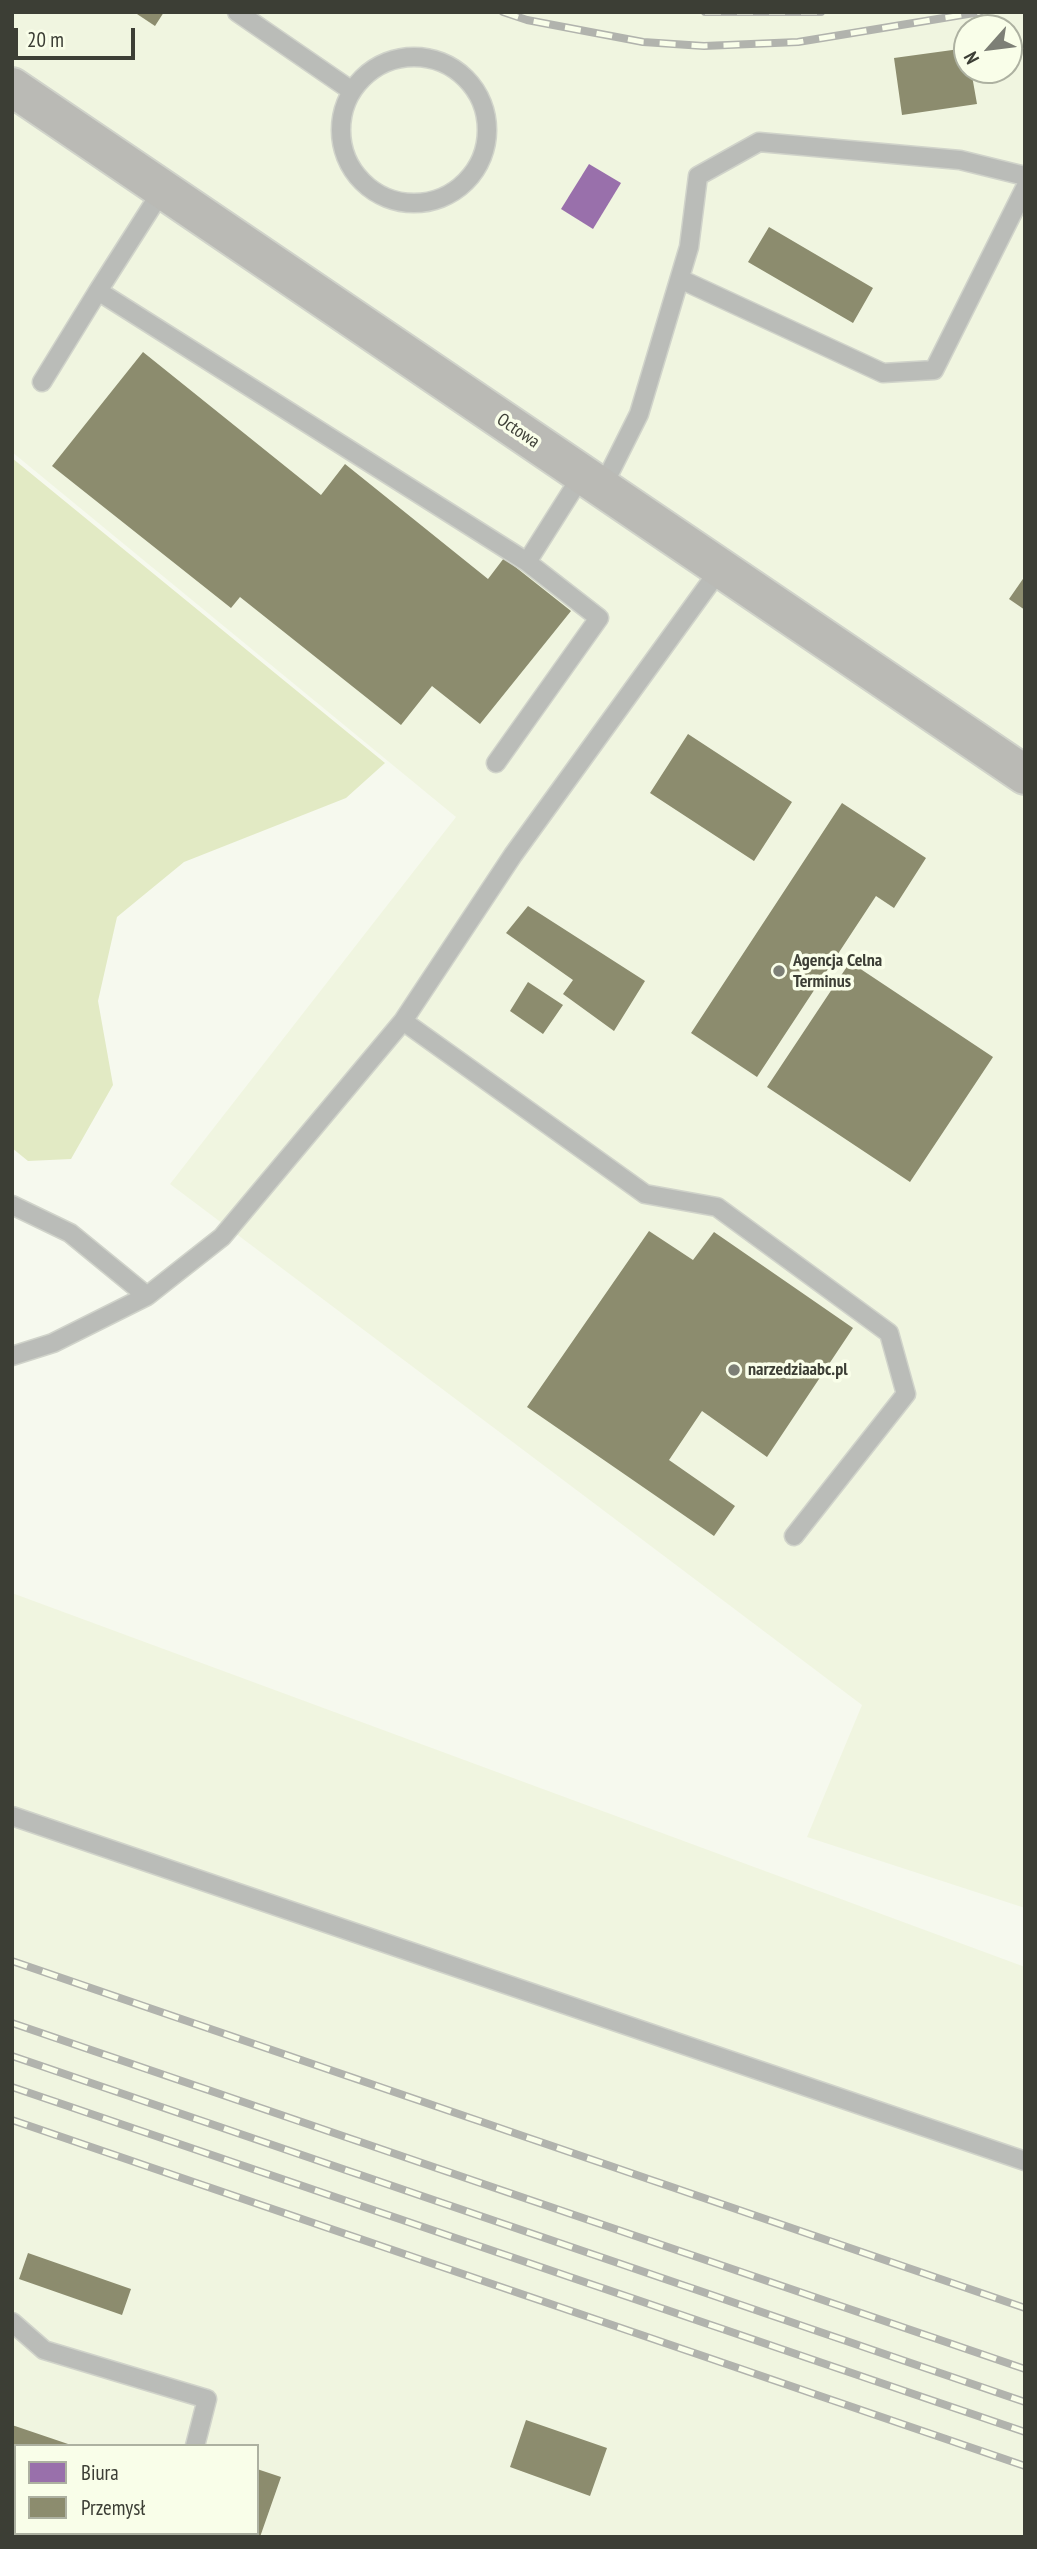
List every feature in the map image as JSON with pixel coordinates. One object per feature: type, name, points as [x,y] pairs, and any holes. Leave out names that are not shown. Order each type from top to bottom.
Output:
[{"type":"street","name":"Octowa","points":[[12,87],[1025,775]]},
{"type":"lane","points":[[237,12],[352,91]]},
{"type":"lane","points":[[402,57],[425,57],[452,66],[470,82],[483,104],[487,120],[486,147],[481,160],[465,183],[442,198],[418,203],[390,199],[367,186],[348,162],[341,138],[343,113],[352,91],[376,67],[402,57]]},
{"type":"lane","points":[[527,562],[592,482],[639,414],[689,247],[698,176],[759,142],[960,160],[1025,176]]},
{"type":"lane","points":[[680,279],[883,373],[934,370],[1025,188]]},
{"type":"lane","points":[[42,382],[163,189]]},
{"type":"lane","points":[[99,291],[527,562],[599,618],[496,763]]},
{"type":"lane","points":[[12,1356],[53,1343],[147,1296],[222,1237],[403,1021],[513,855],[720,569]]},
{"type":"lane","points":[[403,1021],[645,1194],[717,1207],[889,1333],[906,1394],[794,1535]]},
{"type":"lane","points":[[12,1205],[70,1233],[147,1296]]},
{"type":"lane","points":[[12,1816],[1025,2161]]},
{"type":"lane","points":[[12,2322],[44,2350],[206,2399],[195,2444]]},
{"type":"shaded area","points":[[12,12],[1025,12],[1025,1908],[807,1837],[862,1705],[170,1184],[456,817],[12,452]]},
{"type":"shaded area","points":[[12,1593],[1025,1967],[1025,2537],[12,2537]]},
{"type":"green space","points":[[12,458],[385,763],[346,798],[184,862],[117,917],[98,1001],[113,1085],[71,1159],[28,1161],[12,1148]]},
{"type":"building: Biura","points":[[589,164],[621,183],[593,229],[561,209]]},
{"type":"building: Przemysł","points":[[134,12],[164,12],[155,26]]},
{"type":"building: Przemysł","points":[[953,50],[953,84],[973,84],[977,104],[902,115],[894,58]]},
{"type":"building: Przemysł","points":[[769,227],[873,288],[853,323],[748,262]]},
{"type":"building: Przemysł","points":[[143,352],[321,495],[345,464],[488,579],[504,558],[571,611],[480,724],[432,686],[401,725],[240,597],[231,608],[52,466]]},
{"type":"building: Przemysł","points":[[1025,576],[1025,610],[1009,599]]},
{"type":"building: Przemysł","points":[[688,734],[792,802],[754,861],[650,793]]},
{"type":"building: Przemysł","name":"Agencja Celna Terminus","points":[[842,803],[926,858],[894,908],[876,896],[757,1077],[691,1033]]},
{"type":"building: Przemysł","points":[[528,906],[645,981],[614,1031],[563,994],[573,980],[506,933]]},
{"type":"building: Przemysł","points":[[850,962],[993,1057],[910,1182],[767,1087]]},
{"type":"building: Przemysł","points":[[528,982],[563,1005],[543,1034],[510,1011]]},
{"type":"building: Przemysł","name":"narzedziaabc.pl","points":[[649,1231],[693,1260],[714,1232],[853,1328],[767,1457],[702,1411],[669,1460],[735,1506],[714,1536],[527,1407]]},
{"type":"building: Przemysł","points":[[28,2253],[131,2289],[122,2315],[19,2279]]},
{"type":"building: Przemysł","points":[[526,2420],[607,2448],[590,2496],[510,2467]]},
{"type":"building: Przemysł","points":[[12,2425],[68,2444],[14,2444],[12,2509]]},
{"type":"building: Przemysł","points":[[259,2470],[281,2477],[260,2537],[199,2537],[259,2535]]},
{"type":"railway","points":[[503,12],[527,20],[643,42],[704,46],[798,42],[980,12]]},
{"type":"railway","points":[[705,12],[821,12]]},
{"type":"railway","points":[[12,1961],[1025,2308]]},
{"type":"railway","points":[[12,2023],[1025,2369]]},
{"type":"railway","points":[[12,2056],[1025,2402]]},
{"type":"railway","points":[[12,2087],[1025,2432]]},
{"type":"railway","points":[[12,2120],[1025,2466]]},
{"type":"place","name":"Agencja Celna Terminus","points":[[779,971]]},
{"type":"place","name":"narzedziaabc.pl","points":[[734,1370]]}]
